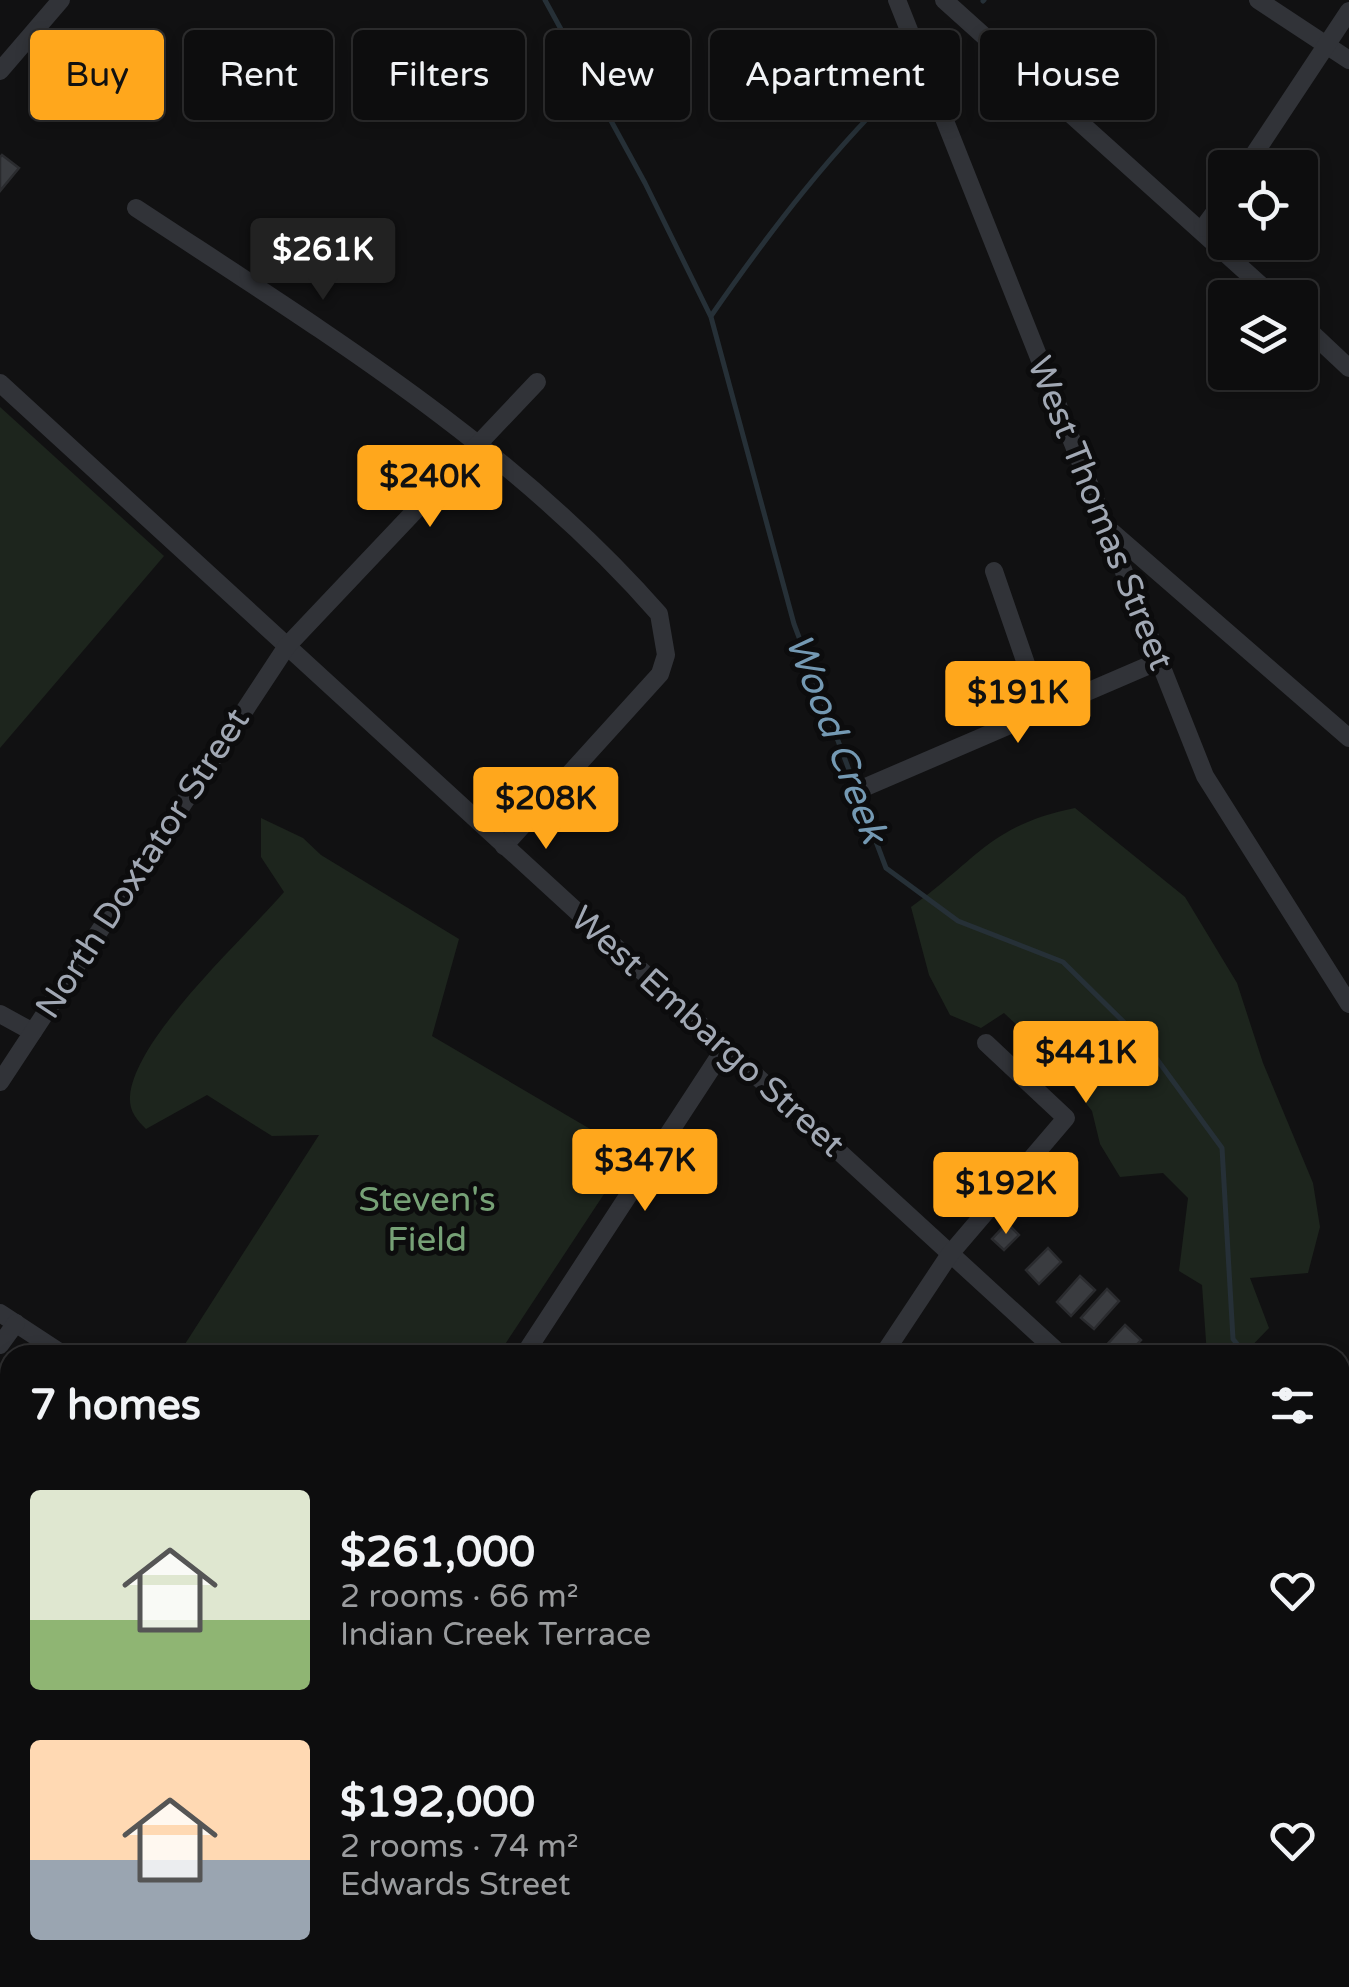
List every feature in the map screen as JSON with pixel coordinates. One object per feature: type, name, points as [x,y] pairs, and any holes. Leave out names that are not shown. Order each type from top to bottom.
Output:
[{"type":"street","points":[[0,72],[61,0]]},
{"type":"street","name":"West Thomas Street","points":[[897,0],[1205,776],[1349,1004]]},
{"type":"street","points":[[944,0],[1256,280]]},
{"type":"street","points":[[1258,0],[1349,60]]},
{"type":"street","points":[[1257,150],[1349,11]]},
{"type":"street","points":[[136,208],[392,377],[479,442],[659,614],[666,655],[660,674],[504,846]]},
{"type":"street","points":[[1202,228],[1208,220]]},
{"type":"street","points":[[1318,337],[1347,361]]},
{"type":"street","name":"North Doxtator Street","points":[[0,1082],[287,646],[537,382]]},
{"type":"street","name":"West Embargo Street","points":[[0,383],[1050,1345]]},
{"type":"street","points":[[1107,527],[1349,738]]},
{"type":"street","points":[[994,571],[1042,710]]},
{"type":"street","points":[[861,790],[1159,661]]},
{"type":"street","points":[[0,1014],[33,1032]]},
{"type":"street","points":[[890,1345],[950,1254],[1066,1118],[986,1043]]},
{"type":"street","points":[[531,1345],[726,1046]]},
{"type":"street","points":[[0,1345],[8,1318],[49,1345]]},
{"type":"green space","points":[[0,407],[164,556],[0,748]]},
{"type":"green space","points":[[1075,808],[1185,897],[1237,983],[1263,1063],[1313,1183],[1320,1227],[1308,1273],[1250,1278],[1269,1328],[1253,1345],[1206,1345],[1202,1285],[1179,1271],[1188,1198],[1163,1173],[1120,1177],[1100,1144],[1092,1111],[1057,1066],[1033,1049],[1024,1032],[1004,1013],[981,1028],[950,1015],[929,975],[911,907],[1003,835],[1046,815]]},
{"type":"green space","name":"Steven's Field","points":[[261,818],[303,838],[321,855],[459,939],[432,1036],[631,1153],[505,1345],[184,1345],[319,1135],[272,1136],[207,1095],[146,1129],[131,1106],[136,1072],[170,1018],[284,892],[261,857]]},
{"type":"building","points":[[0,157],[19,168],[0,191]]},
{"type":"building","points":[[1007,1223],[1019,1235],[1004,1250],[992,1239]]},
{"type":"building","points":[[1048,1248],[1061,1262],[1039,1284],[1026,1270]]},
{"type":"building","points":[[1080,1276],[1095,1290],[1071,1316],[1057,1302]]},
{"type":"building","points":[[1107,1289],[1119,1301],[1094,1329],[1081,1318]]},
{"type":"building","points":[[1125,1325],[1141,1340],[1136,1345],[1107,1345]]},
{"type":"waterway","name":"Wood Creek","points":[[545,0],[645,183],[711,317],[794,624],[886,868],[958,921],[1063,962],[1145,1043],[1222,1148],[1233,1339],[1238,1345]]},
{"type":"waterway","points":[[711,316],[804,191],[867,120]]}]
